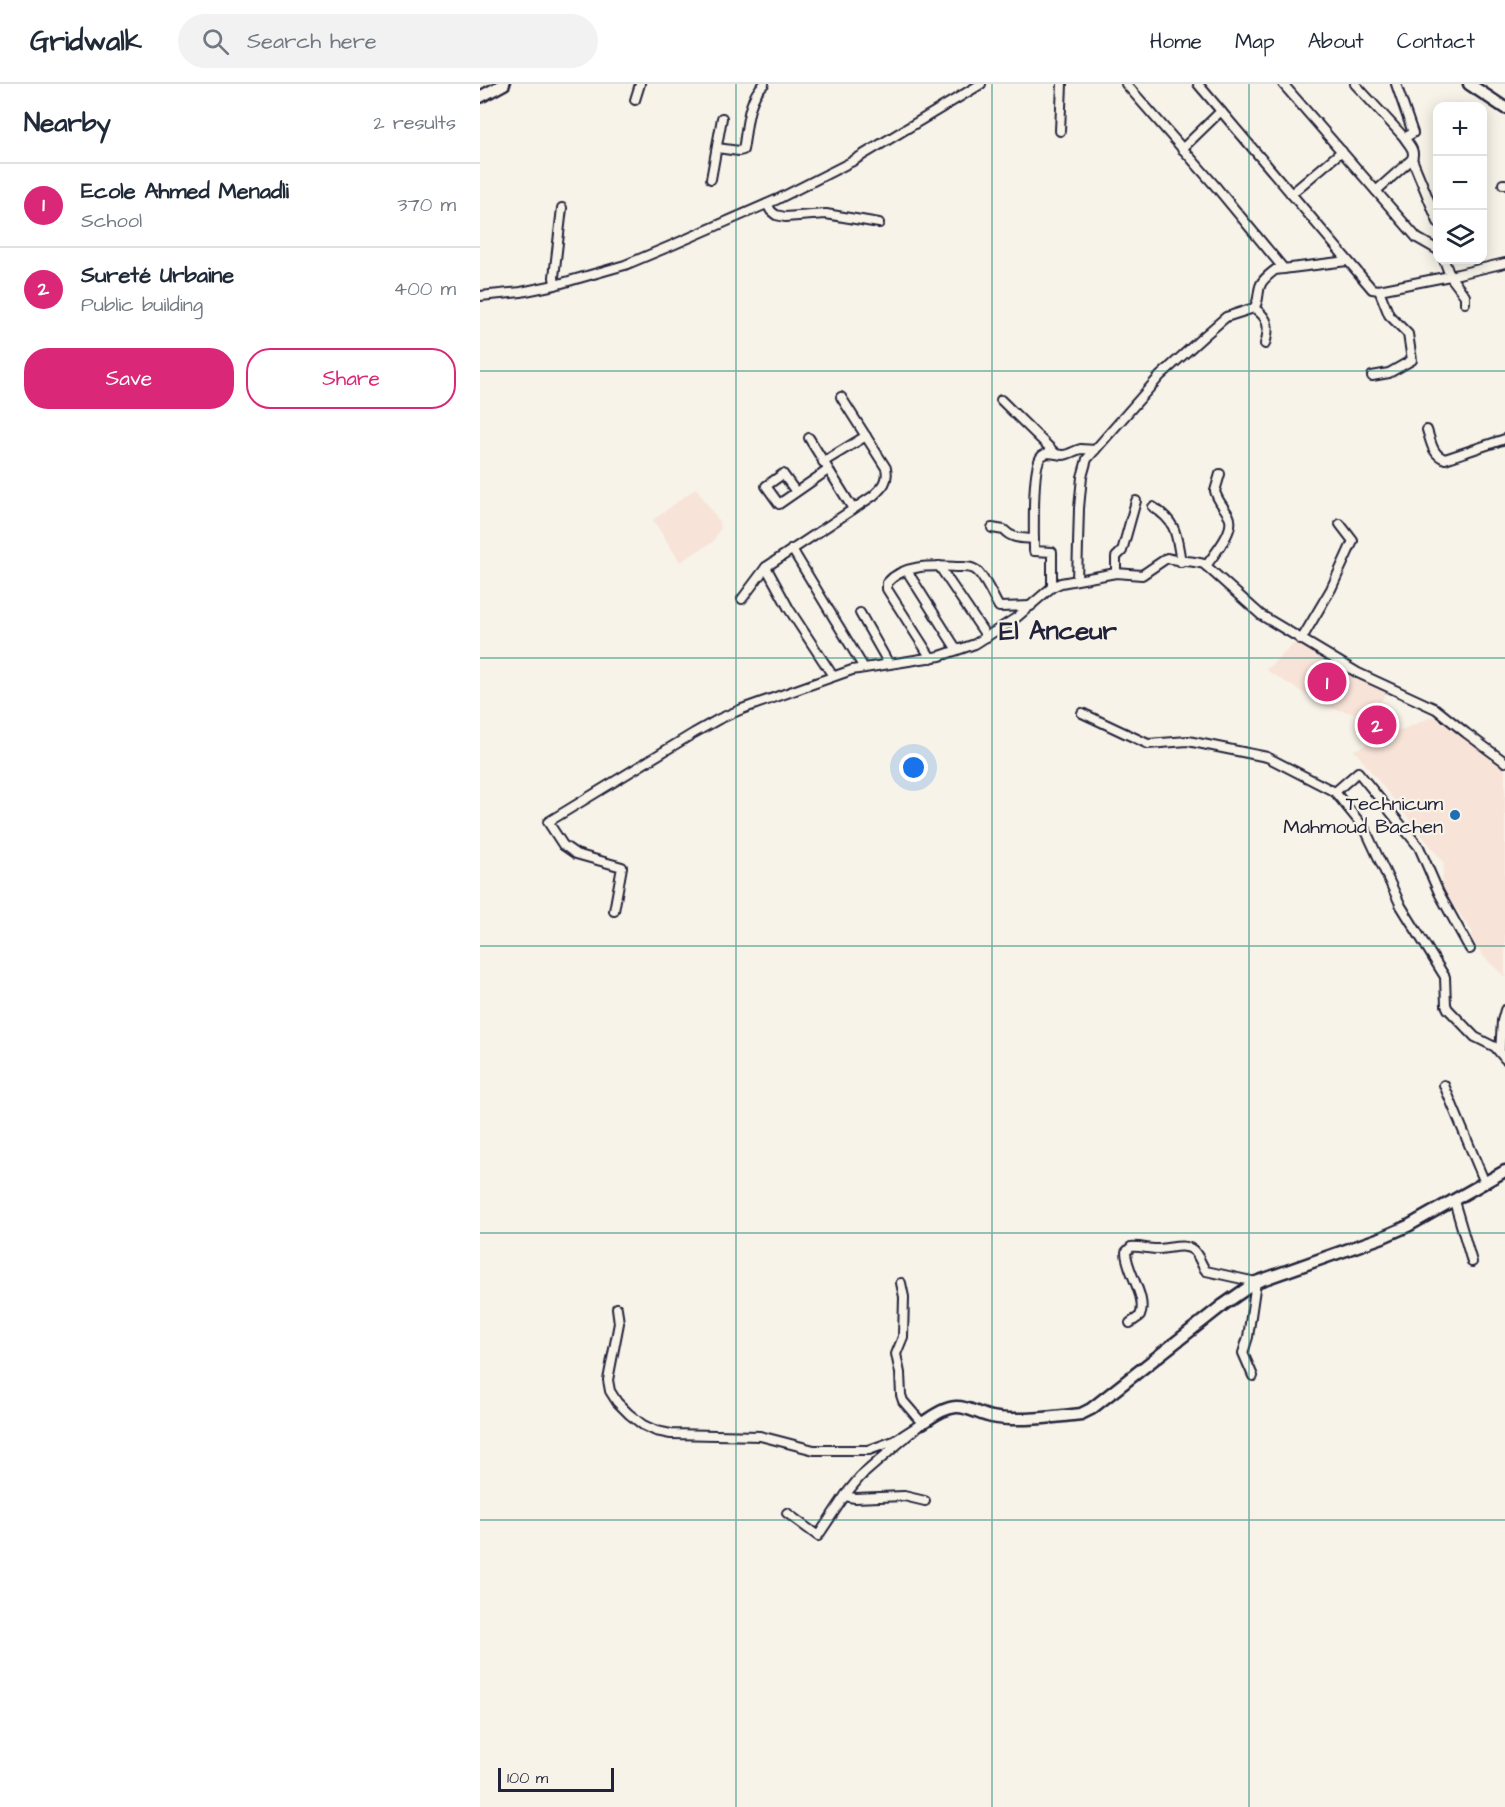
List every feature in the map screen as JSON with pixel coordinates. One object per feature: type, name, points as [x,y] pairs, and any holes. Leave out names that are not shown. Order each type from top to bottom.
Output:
[{"type":"street","points":[[480,97],[504,84]]},
{"type":"street","points":[[635,100],[640,84]]},
{"type":"street","points":[[717,148],[743,150],[752,99],[764,84]]},
{"type":"street","points":[[480,296],[521,292],[555,285],[625,265],[767,204],[851,162],[981,84]]},
{"type":"street","points":[[1060,131],[1062,84]]},
{"type":"street","points":[[1125,84],[1284,269]]},
{"type":"street","points":[[1198,84],[1372,289],[1379,290],[1505,263]]},
{"type":"street","points":[[1283,84],[1417,238],[1433,247]]},
{"type":"street","points":[[1355,84],[1402,135],[1414,154],[1412,159],[1376,191]]},
{"type":"street","points":[[1396,84],[1413,133],[1406,137],[1402,135]]},
{"type":"street","points":[[1469,84],[1505,108]]},
{"type":"street","points":[[1182,149],[1221,111]]},
{"type":"street","points":[[711,179],[722,118]]},
{"type":"street","points":[[1291,194],[1342,151]]},
{"type":"street","points":[[1412,159],[1433,212]]},
{"type":"street","points":[[767,204],[776,215],[785,217],[826,214],[879,223]]},
{"type":"street","points":[[555,285],[562,208]]},
{"type":"street","points":[[1077,580],[1082,477],[1087,459],[1160,376],[1204,336],[1226,317],[1254,308],[1257,304],[1260,284],[1275,270],[1347,261]]},
{"type":"street","points":[[1446,264],[1450,276],[1465,296],[1465,303]]},
{"type":"street","points":[[1372,376],[1389,373],[1412,360],[1408,334],[1389,315],[1379,290]]},
{"type":"street","points":[[1254,308],[1262,313],[1268,327],[1265,344]]},
{"type":"street","points":[[742,599],[766,567],[853,509],[882,488],[886,482],[886,468],[841,397]]},
{"type":"street","points":[[1001,400],[1055,453]]},
{"type":"street","points":[[1427,430],[1435,453],[1445,459],[1505,439]]},
{"type":"street","points":[[796,492],[866,436]]},
{"type":"street","points":[[808,438],[853,509]]},
{"type":"street","points":[[1052,587],[1053,552],[1034,551],[1034,495],[1038,463],[1044,454],[1064,455],[1080,449],[1095,450]]},
{"type":"street","points":[[1206,566],[1228,533],[1230,526],[1229,516],[1215,495],[1220,474]]},
{"type":"street","points":[[1116,573],[1116,557],[1122,551],[1136,501]]},
{"type":"street","points":[[1153,507],[1165,515],[1171,523],[1181,562]]},
{"type":"street","points":[[1301,640],[1332,589],[1353,541],[1340,524]]},
{"type":"street","points":[[992,528],[1004,530],[1014,538],[1034,539]]},
{"type":"street","points":[[792,549],[864,668]]},
{"type":"street","points":[[614,911],[622,867],[576,854],[563,844],[548,822],[718,719],[852,670],[931,658],[975,644],[1031,606],[1052,587],[1061,583],[1116,573],[1142,574],[1167,558],[1181,562],[1195,561],[1206,566],[1261,615],[1358,673],[1436,709],[1505,762]]},
{"type":"street","points":[[939,566],[987,637]]},
{"type":"street","points":[[766,567],[789,609],[833,676]]},
{"type":"street","points":[[931,658],[886,586],[890,580],[907,571],[921,567],[968,567],[976,570],[999,607],[1031,606]]},
{"type":"street","points":[[907,571],[957,650]]},
{"type":"street","points":[[860,613],[889,664]]},
{"type":"street","points":[[1082,712],[1148,744],[1188,741],[1267,757],[1335,792],[1365,829],[1401,906],[1445,977],[1448,1009],[1475,1037],[1503,1055]]},
{"type":"street","points":[[1335,792],[1358,772],[1419,847],[1439,893],[1470,949]]},
{"type":"street","points":[[1503,1055],[1502,1021],[1505,1010]]},
{"type":"street","points":[[1444,1085],[1485,1183]]},
{"type":"street","points":[[617,1308],[619,1323],[608,1380],[610,1391],[617,1402],[643,1425],[671,1434],[760,1436],[814,1450],[869,1450],[894,1441],[946,1409],[955,1407],[963,1407],[990,1417],[1011,1419],[1081,1413],[1091,1409],[1223,1305],[1256,1282],[1408,1226],[1505,1171]]},
{"type":"street","points":[[1454,1201],[1472,1262]]},
{"type":"street","points":[[1130,1323],[1142,1313],[1134,1277],[1126,1257],[1126,1252],[1131,1246],[1154,1249],[1182,1246],[1189,1248],[1196,1254],[1206,1271],[1256,1282]]},
{"type":"street","points":[[1253,1376],[1243,1353],[1248,1337],[1256,1282]]},
{"type":"street","points":[[901,1283],[904,1297],[903,1337],[896,1354],[901,1395],[903,1401],[922,1423]]},
{"type":"street","points":[[788,1514],[818,1536],[860,1477],[922,1423]]},
{"type":"street","points":[[845,1496],[855,1498],[904,1496],[925,1501]]},
{"type":"shaded area","points":[[696,488],[721,527],[713,542],[680,562],[653,520]]},
{"type":"shaded area","points":[[1297,641],[1349,672],[1387,691],[1374,713],[1363,715],[1325,706],[1266,670]]},
{"type":"shaded area","name":"Technicum Mahmoud Bachen","points":[[1439,714],[1445,722],[1505,767],[1505,977],[1483,956],[1470,936],[1473,933],[1442,888],[1444,863],[1354,750]]},
{"type":"place","name":"Ecole Ahmed Menadli","points":[[1327,682]]},
{"type":"place","name":"Sureté Urbaine","points":[[1377,725]]},
{"type":"place","name":"Technicum Mahmoud Bachen","points":[[1455,815]]},
{"type":"district","name":"El Anceur","points":[[1058,631]]}]
